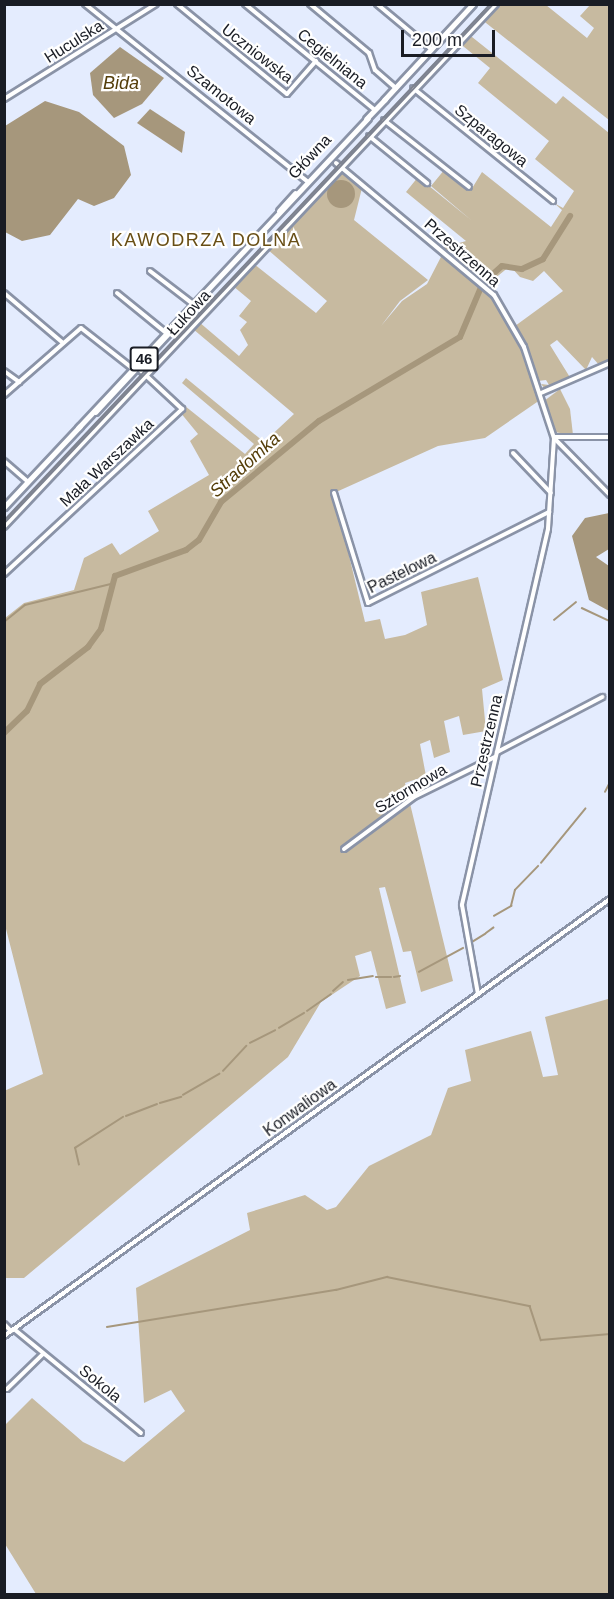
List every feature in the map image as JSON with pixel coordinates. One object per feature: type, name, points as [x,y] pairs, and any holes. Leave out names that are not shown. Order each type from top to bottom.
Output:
[{"type":"main road","name":"Główna","points":[[275,217],[325,166],[473,4]]},
{"type":"main road","name":"Główna","points":[[4,507],[165,332],[368,118]]},
{"type":"main road","name":"Główna","points":[[78,428],[96,413],[193,305]]},
{"type":"street","name":"Szamotowa","points":[[86,4],[120,28],[307,181]]},
{"type":"street","name":"Huculska","points":[[4,99],[156,4]]},
{"type":"street","name":"Uczniowska","points":[[177,4],[287,94],[316,61]]},
{"type":"street","name":"Cegielniana","points":[[245,4],[375,110]]},
{"type":"street","points":[[310,4],[369,53],[375,70],[396,88]]},
{"type":"street","points":[[377,4],[432,49]]},
{"type":"street","points":[[342,168],[413,88],[496,4]]},
{"type":"street","name":"Szparagowa","points":[[413,88],[553,201]]},
{"type":"street","points":[[384,120],[469,187]]},
{"type":"street","points":[[369,136],[427,183]]},
{"type":"street","points":[[325,166],[336,163],[338,152]]},
{"type":"street","name":"Przestrzenna","points":[[336,163],[488,287],[517,332],[541,393],[554,438],[550,511],[462,914],[478,994]]},
{"type":"street","name":"Łukowa","points":[[4,527],[342,168]]},
{"type":"street","points":[[150,271],[193,305]]},
{"type":"street","points":[[4,293],[63,343]]},
{"type":"street","points":[[117,293],[165,332]]},
{"type":"street","name":"Główna","points":[[96,413],[139,369],[183,318]]},
{"type":"street","points":[[4,395],[63,343],[83,329],[132,368]]},
{"type":"street","points":[[541,393],[609,363]]},
{"type":"street","name":"Mała Warszawka","points":[[4,574],[182,409],[139,369]]},
{"type":"street","points":[[4,371],[19,382]]},
{"type":"street","points":[[554,438],[609,436]]},
{"type":"street","points":[[554,438],[609,495]]},
{"type":"street","points":[[513,453],[551,492]]},
{"type":"street","points":[[4,462],[28,482]]},
{"type":"street","name":"Pastelowa","points":[[334,493],[368,603],[550,511]]},
{"type":"street","name":"Sztormowa","points":[[344,849],[405,803],[602,697]]},
{"type":"street","name":"Konwaliowa","points":[[4,1336],[609,899]]},
{"type":"street","name":"Sokola","points":[[4,1324],[141,1433]]},
{"type":"street","points":[[7,1389],[43,1354]]},
{"type":"shaded area","points":[[498,5],[546,5],[587,38],[594,28],[580,16],[590,5],[609,5],[609,120],[481,19]]},
{"type":"shaded area","points":[[467,33],[556,104],[563,96],[609,133],[609,361],[600,366],[592,357],[586,370],[557,340],[550,345],[571,379],[546,390],[541,384],[549,385],[546,380],[538,381],[515,326],[563,291],[544,271],[533,281],[520,277],[510,266],[488,284],[454,257],[457,253],[442,248],[466,241],[406,192],[418,177],[471,220],[431,186],[445,169],[471,190],[482,172],[551,227],[562,210],[554,203],[563,208],[574,191],[535,159],[549,141],[478,83],[490,68],[458,42]]},
{"type":"shaded area","points":[[341,171],[362,188],[354,220],[428,280],[400,301],[381,326],[402,301],[427,284],[443,253],[493,297],[522,348],[540,400],[485,438],[438,446],[334,493],[365,622],[380,619],[385,639],[405,635],[427,625],[421,592],[478,577],[503,680],[482,689],[486,731],[463,735],[459,716],[444,721],[450,752],[434,758],[430,740],[420,744],[426,776],[405,783],[453,981],[421,992],[411,951],[403,952],[385,887],[379,888],[406,1003],[386,1009],[371,951],[355,956],[360,976],[321,1002],[288,1057],[24,1278],[5,1278],[4,1091],[43,1074],[5,925],[5,618],[24,603],[74,590],[84,558],[112,543],[120,555],[159,531],[148,511],[209,475],[190,441],[198,434],[180,412],[185,406],[245,454],[254,444],[182,383],[186,378],[264,442],[294,414],[193,329],[199,322],[239,356],[248,345],[240,330],[247,322],[239,316],[251,301],[233,286],[254,264],[316,313],[327,301],[267,249]]},
{"type":"shaded area","points":[[560,389],[570,409],[573,435],[554,432],[544,401]]},
{"type":"shaded area","points":[[609,988],[609,1594],[36,1594],[5,1544],[5,1425],[32,1398],[83,1442],[124,1462],[185,1411],[171,1390],[144,1403],[136,1288],[250,1230],[247,1213],[305,1195],[327,1210],[336,1207],[369,1166],[431,1135],[448,1088],[471,1081],[465,1050],[531,1031],[543,1077],[558,1075],[545,1017],[608,999]]},
{"type":"water","name":"Bida","points":[[120,47],[164,78],[142,104],[114,118],[93,95],[90,73]]},
{"type":"water","points":[[45,101],[79,112],[124,146],[131,175],[114,198],[94,206],[78,199],[50,235],[22,241],[5,232],[5,126]]},
{"type":"water","points":[[150,109],[185,132],[182,153],[137,123]]},
{"type":"water","points":[[341,180],[351,184],[355,194],[351,204],[341,208],[331,204],[327,194],[331,184]]},
{"type":"water","points":[[609,513],[609,549],[596,557],[609,566],[609,611],[589,600],[572,536],[585,518]]},
{"type":"waterway","name":"Stradomka","points":[[483,283],[502,266],[522,269],[543,259],[570,216]]},
{"type":"waterway","name":"Stradomka","points":[[4,733],[27,711],[40,684],[88,647],[101,629],[115,576],[186,550],[199,540],[221,502],[319,421],[460,337],[482,285]]},
{"type":"waterway","points":[[4,622],[25,605],[111,584]]},
{"type":"waterway","points":[[554,620],[576,602]]},
{"type":"waterway","points":[[582,608],[610,621]]},
{"type":"waterway","points":[[605,792],[610,782]]},
{"type":"waterway","points":[[541,863],[585,809]]},
{"type":"waterway","points":[[494,916],[511,906],[515,890],[538,866]]},
{"type":"waterway","points":[[486,933],[493,928]]},
{"type":"waterway","points":[[469,944],[485,934]]},
{"type":"waterway","points":[[419,972],[463,948]]},
{"type":"waterway","points":[[348,980],[373,976]]},
{"type":"waterway","points":[[394,977],[400,976]]},
{"type":"waterway","points":[[376,977],[391,977]]},
{"type":"waterway","points":[[333,991],[343,982]]},
{"type":"waterway","points":[[307,1011],[331,994]]},
{"type":"waterway","points":[[279,1028],[304,1013]]},
{"type":"waterway","points":[[250,1043],[275,1030]]},
{"type":"waterway","points":[[223,1071],[246,1046]]},
{"type":"waterway","points":[[183,1095],[219,1074]]},
{"type":"waterway","points":[[160,1103],[181,1097]]},
{"type":"waterway","points":[[126,1116],[157,1104]]},
{"type":"waterway","points":[[79,1165],[75,1148],[123,1117]]},
{"type":"waterway","points":[[107,1327],[336,1290],[387,1277],[530,1306],[541,1340],[610,1334]]},
{"type":"railway","points":[[4,522],[492,4]]},
{"type":"district","name":"KAWODRZA DOLNA","points":[[206,240]]}]
